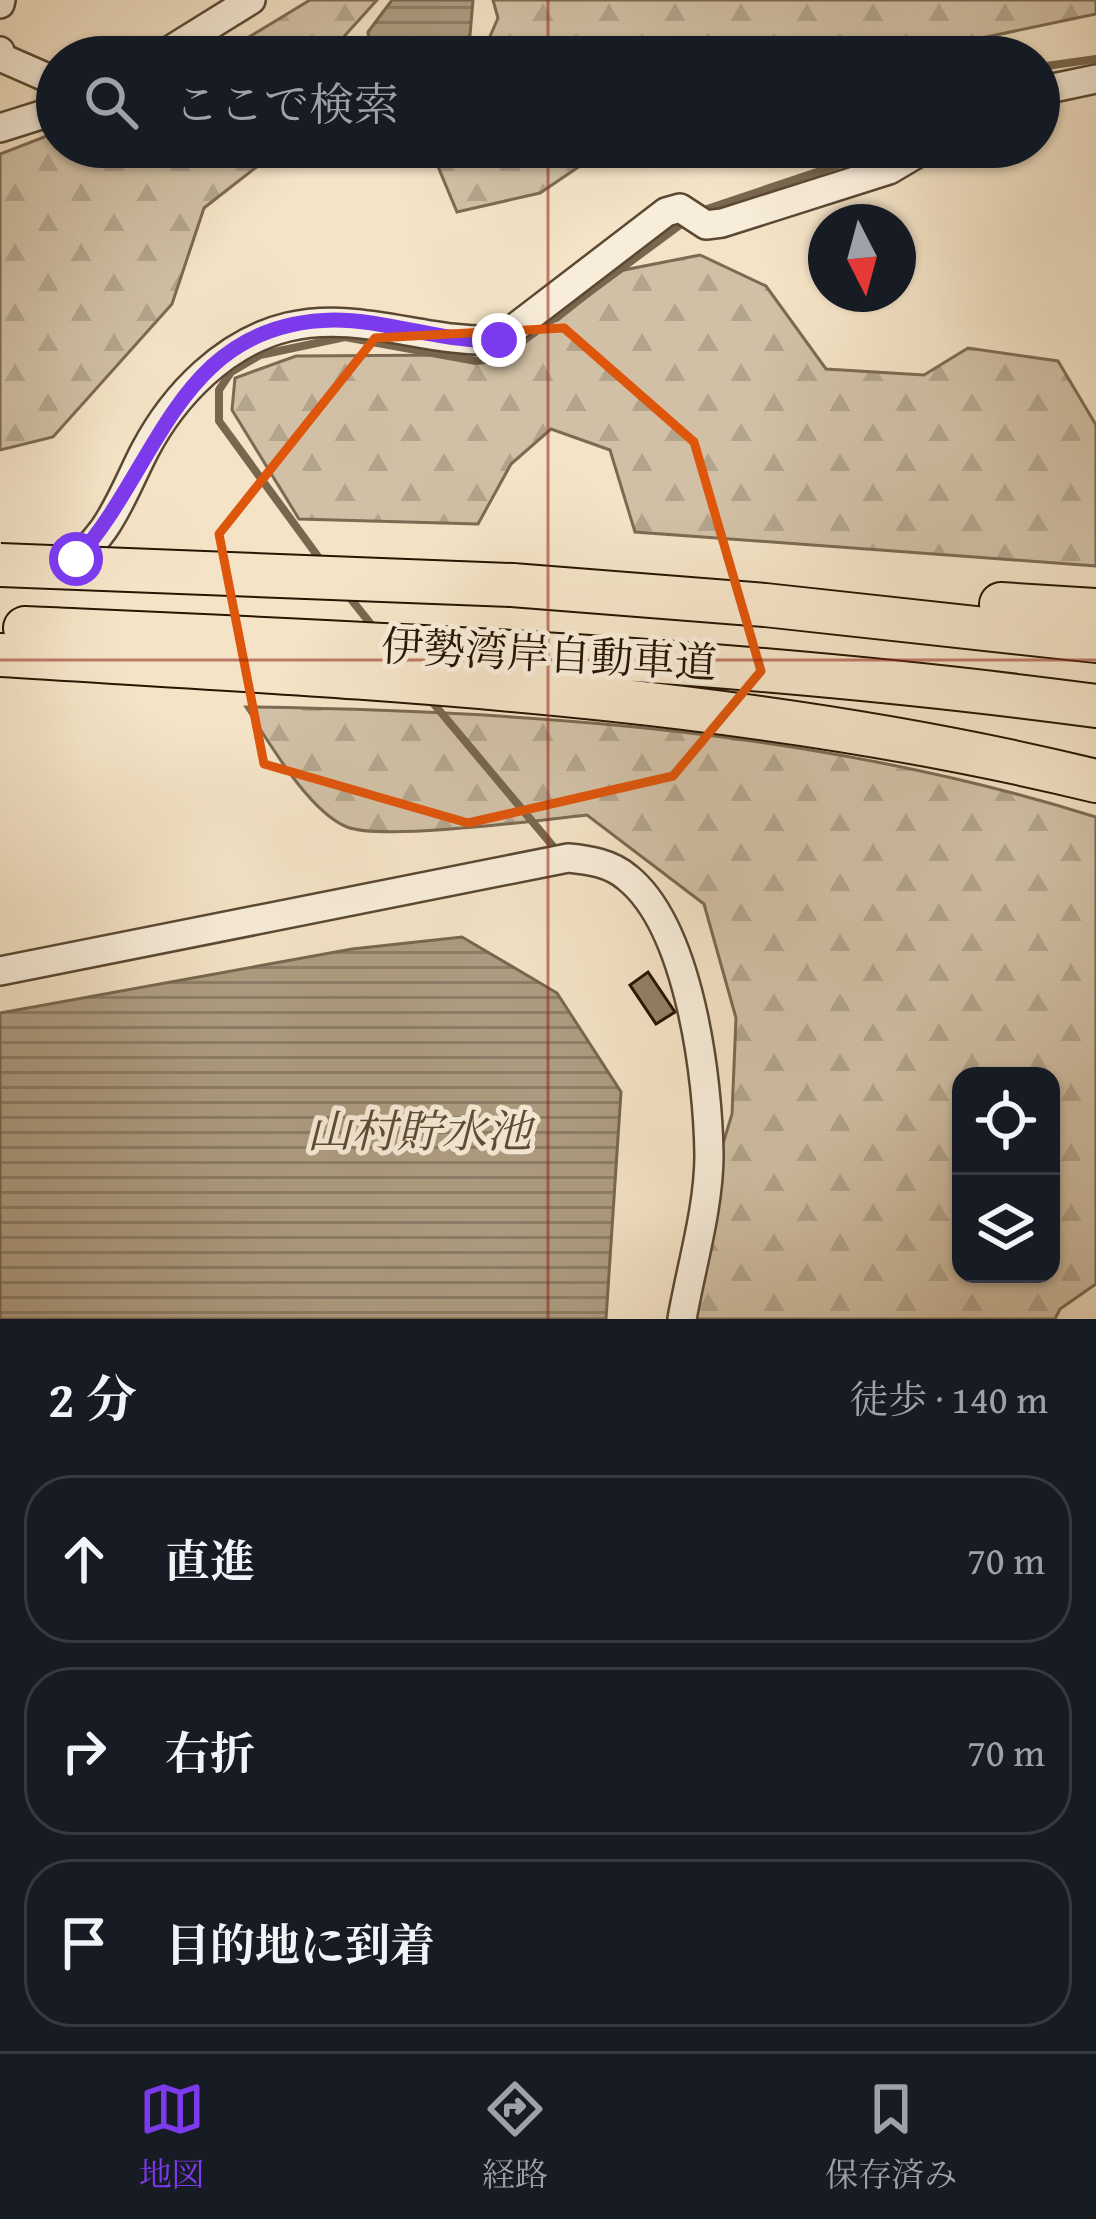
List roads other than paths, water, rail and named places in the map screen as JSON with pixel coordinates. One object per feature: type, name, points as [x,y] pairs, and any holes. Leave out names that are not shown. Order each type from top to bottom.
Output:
[{"type":"highway","name":"伊勢湾岸自動車道","points":[[0,565],[512,585],[931,611],[1096,641]]},
{"type":"highway","points":[[931,611],[1096,610]]},
{"type":"highway","name":"伊勢湾岸自動車道","points":[[0,627],[515,669],[929,683],[1096,706]]},
{"type":"highway","points":[[0,655],[515,669],[956,750],[1096,781]]},
{"type":"street","points":[[192,36],[250,0]]},
{"type":"street","points":[[0,77],[0,54],[36,72]]},
{"type":"street","points":[[1060,87],[1096,79]]},
{"type":"street","points":[[0,128],[36,117]]},
{"type":"street","points":[[0,578],[29,582],[76,559],[111,521],[170,410],[205,373],[244,344],[284,328],[332,320],[499,340],[666,212],[722,223],[893,168]]},
{"type":"street","points":[[0,971],[568,857],[596,861],[628,878],[662,922],[680,968],[703,1075],[709,1160],[682,1319]]},
{"type":"water","points":[[392,0],[473,0],[469,36],[368,36]]},
{"type":"water","name":"山村貯水池","points":[[462,937],[557,993],[621,1092],[606,1319],[0,1319],[0,1013],[352,949]]},
{"type":"waterway","points":[[1060,64],[1096,59]]},
{"type":"waterway","points":[[701,211],[829,168]]},
{"type":"waterway","points":[[322,562],[219,421],[219,390],[231,372],[260,355],[345,337],[476,361],[500,358],[688,219]]},
{"type":"waterway","points":[[346,593],[374,628]]},
{"type":"waterway","points":[[428,697],[552,845]]}]
